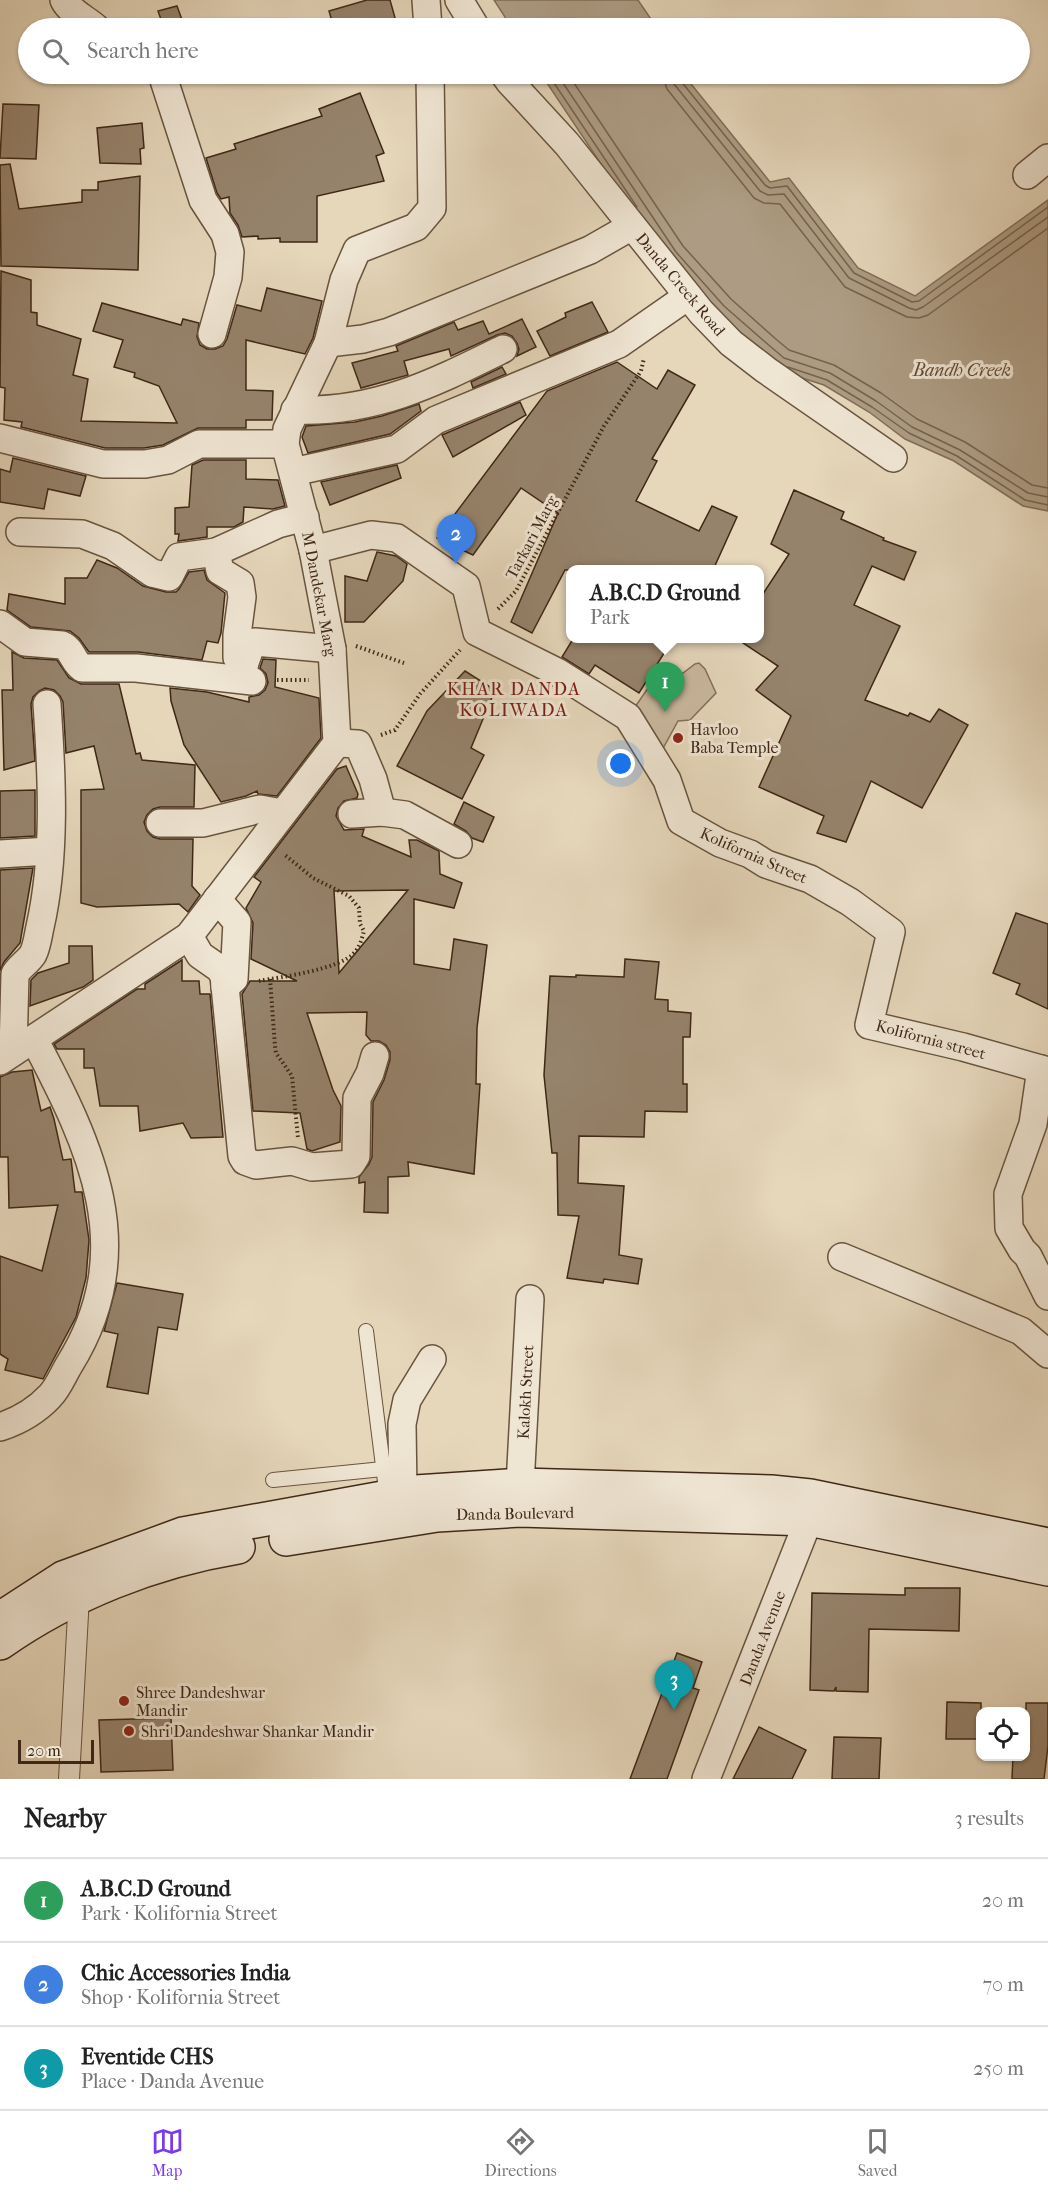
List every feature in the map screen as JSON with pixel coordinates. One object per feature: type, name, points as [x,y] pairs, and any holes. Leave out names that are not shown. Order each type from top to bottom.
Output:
[{"type":"main road","points":[[0,1619],[63,1578],[184,1546],[338,1519],[390,1496],[416,1492],[618,1501],[771,1492],[809,1508],[1045,1552]]},
{"type":"main road","points":[[0,1643],[79,1596],[139,1572],[184,1546]]},
{"type":"street","points":[[64,0],[68,8],[84,18]]},
{"type":"street","points":[[426,0],[427,18]]},
{"type":"street","points":[[459,0],[470,18]]},
{"type":"street","points":[[165,84],[203,200],[225,234],[230,252],[228,277],[212,334]]},
{"type":"street","points":[[0,438],[103,464],[145,464],[168,460],[199,444],[285,444],[287,429],[295,410],[328,343],[344,280],[357,250],[416,227],[432,208],[430,84]]},
{"type":"street","name":"Danda Creek Road","points":[[512,84],[567,144],[688,296],[731,343],[893,458]]},
{"type":"street","points":[[1027,175],[1048,158]]},
{"type":"street","points":[[328,343],[363,339],[389,332],[590,250],[632,226]]},
{"type":"street","points":[[293,472],[398,449],[436,420],[619,344],[688,296]]},
{"type":"street","points":[[295,410],[343,410],[374,403],[440,380],[503,349]]},
{"type":"street","name":"M Dandekar Marg","points":[[285,444],[313,550],[332,650],[334,679],[348,743]]},
{"type":"street","points":[[20,532],[82,534],[113,546],[152,573],[169,577],[179,557],[216,552],[278,524],[305,517]]},
{"type":"street","points":[[313,550],[371,535],[398,538],[466,586],[477,632]]},
{"type":"street","points":[[216,552],[220,571],[240,583],[242,597],[237,635],[237,658],[245,676]]},
{"type":"street","points":[[0,624],[25,642],[67,647],[76,664],[82,668],[136,668],[245,676]]},
{"type":"street","name":"Kolifornia Street","points":[[477,632],[557,672],[628,717],[667,780],[681,821],[720,843],[824,887],[850,902],[891,932]]},
{"type":"street","points":[[245,676],[250,648],[255,642],[332,650]]},
{"type":"street","points":[[0,1427],[18,1421],[50,1396],[79,1349],[92,1320],[105,1273],[105,1221],[99,1188],[62,1094],[16,1051],[15,974],[35,948],[46,903],[51,760],[47,704]]},
{"type":"street","points":[[16,1051],[189,936],[282,813],[348,743],[373,779],[382,812]]},
{"type":"street","points":[[160,823],[203,823],[261,809],[282,813]]},
{"type":"street","points":[[352,814],[382,812],[405,815],[459,844]]},
{"type":"street","points":[[0,854],[49,851]]},
{"type":"street","points":[[217,899],[237,922],[234,979],[228,986]]},
{"type":"street","name":"Kolifornia street","points":[[891,932],[869,1024],[1045,1070]]},
{"type":"street","points":[[189,936],[200,955],[222,972],[228,986],[242,1155],[245,1161],[256,1165],[299,1162],[312,1167],[351,1164],[354,1161],[357,1131],[355,1107],[375,1056]]},
{"type":"street","points":[[1045,1070],[1033,1124],[1008,1194],[1009,1228],[1028,1256],[1048,1296]]},
{"type":"street","points":[[842,1257],[1021,1331],[1048,1354]]},
{"type":"street","name":"Kalokh Street","points":[[520,1498],[530,1299]]},
{"type":"street","points":[[390,1496],[407,1400],[432,1359]]},
{"type":"street","name":"Danda Avenue","points":[[706,1779],[809,1508]]},
{"type":"street","points":[[69,1779],[79,1596]]},
{"type":"lane","points":[[273,1479],[390,1496],[366,1331]]},
{"type":"path","name":"Tarkari Marg","points":[[348,743],[395,730],[420,694],[516,591],[604,426],[641,372],[644,360],[642,328]]},
{"type":"path","points":[[332,650],[345,645],[359,646],[404,663]]},
{"type":"path","points":[[245,676],[334,679]]},
{"type":"path","points":[[228,986],[337,964],[354,953],[364,931],[360,924],[359,908],[349,896],[314,878],[263,837]]},
{"type":"path","points":[[270,979],[274,1046],[276,1053],[292,1076],[294,1086],[299,1162]]},
{"type":"shaded area","points":[[699,663],[705,669],[716,693],[690,720],[678,721],[655,763],[628,717],[662,668],[670,677],[683,673]]},
{"type":"water","points":[[494,0],[638,0],[650,18],[506,18]]},
{"type":"water","name":"Bandh Creek","points":[[548,84],[691,84],[770,182],[789,178],[858,268],[915,296],[1048,200],[1048,511],[1023,506],[954,461],[905,439],[869,412],[824,385],[777,370],[665,260]]},
{"type":"building","points":[[367,0],[390,0],[395,18],[331,18],[329,11]]},
{"type":"building","points":[[177,6],[181,18],[160,18],[158,11]]},
{"type":"building","points":[[360,93],[384,153],[376,156],[384,181],[317,196],[317,242],[280,242],[280,238],[242,237],[230,213],[229,197],[221,199],[217,193],[206,158],[236,149],[234,144],[322,116],[319,109]]},
{"type":"building","points":[[3,104],[39,105],[36,159],[0,158]]},
{"type":"building","points":[[142,123],[144,148],[140,149],[141,164],[100,163],[97,128]]},
{"type":"building","points":[[10,164],[19,209],[82,202],[82,190],[98,190],[98,182],[140,176],[138,270],[1,266],[0,165]]},
{"type":"building","points":[[1,271],[31,280],[31,312],[37,313],[37,325],[81,339],[73,375],[88,379],[81,421],[177,423],[159,386],[134,377],[135,373],[114,367],[123,340],[93,331],[102,303],[181,325],[183,319],[199,323],[197,337],[200,345],[207,349],[215,349],[223,346],[227,339],[237,305],[261,311],[267,288],[322,301],[313,338],[305,354],[246,340],[246,390],[273,391],[272,420],[246,420],[246,428],[198,428],[163,445],[144,448],[105,448],[21,427],[22,422],[4,420],[5,388],[0,387]]},
{"type":"building","points":[[592,302],[608,332],[550,356],[537,331],[566,317],[565,313]]},
{"type":"building","points":[[522,319],[536,347],[517,356],[519,349],[517,343],[512,336],[505,333],[451,356],[449,349],[404,361],[408,375],[361,388],[352,363],[398,351],[396,346],[454,322],[458,330],[483,321],[489,334]]},
{"type":"building","points":[[617,362],[657,389],[668,370],[695,385],[652,459],[657,461],[636,501],[699,531],[712,506],[737,517],[715,565],[566,565],[566,570],[532,633],[511,622],[558,513],[521,488],[473,555],[437,538],[547,391]]},
{"type":"building","points":[[502,367],[506,374],[473,388],[471,382]]},
{"type":"building","points":[[520,402],[526,415],[453,457],[442,435]]},
{"type":"building","points":[[419,404],[421,411],[390,434],[308,453],[302,437],[306,426],[355,422]]},
{"type":"building","points":[[13,458],[86,476],[80,496],[48,489],[44,509],[0,502],[0,469],[10,472]]},
{"type":"building","points":[[203,460],[246,460],[246,479],[278,480],[285,506],[273,509],[244,507],[243,522],[234,527],[207,527],[207,537],[178,541],[179,534],[175,534],[175,508],[189,507],[192,465]]},
{"type":"building","points":[[397,465],[401,478],[330,505],[321,482]]},
{"type":"building","points":[[794,490],[844,512],[841,519],[884,538],[883,540],[916,552],[904,580],[872,566],[854,605],[900,626],[865,700],[908,716],[910,713],[930,722],[939,709],[968,725],[922,808],[871,781],[846,842],[817,833],[824,816],[759,787],[791,716],[756,690],[778,666],[743,643],[764,643],[764,592],[789,554],[771,544]]},
{"type":"building","points":[[377,552],[396,556],[407,564],[403,581],[364,622],[345,622],[345,576],[367,581]]},
{"type":"building","points":[[97,560],[117,568],[143,586],[166,592],[176,592],[189,572],[204,570],[207,580],[225,593],[218,643],[207,641],[202,660],[138,652],[89,652],[79,638],[70,631],[31,627],[7,610],[9,594],[65,604],[65,578],[87,578]]},
{"type":"building","points":[[571,643],[670,643],[639,693],[595,665],[589,674],[562,657]]},
{"type":"building","points":[[12,652],[24,658],[57,660],[69,678],[81,684],[119,684],[136,754],[140,753],[142,760],[195,765],[194,807],[153,809],[144,822],[147,831],[153,837],[193,839],[192,886],[200,895],[188,912],[179,904],[97,907],[81,903],[81,790],[104,789],[94,746],[66,753],[63,702],[54,690],[45,688],[33,697],[31,704],[35,761],[4,770],[2,690],[13,690]]},
{"type":"building","points":[[263,659],[276,660],[275,687],[319,698],[321,738],[277,796],[258,794],[257,791],[221,802],[184,745],[171,701],[170,688],[207,692],[249,702],[249,697],[259,695],[268,683],[266,674],[260,668]]},
{"type":"building","points":[[465,671],[495,690],[471,748],[484,755],[462,799],[397,766],[427,711]]},
{"type":"building","points":[[346,766],[358,794],[357,798],[344,801],[338,808],[336,816],[344,830],[364,829],[362,836],[411,857],[409,840],[417,840],[439,851],[440,874],[462,883],[454,908],[414,899],[414,964],[450,970],[454,939],[487,945],[477,1028],[476,1084],[480,1084],[474,1174],[408,1162],[409,1176],[388,1177],[388,1213],[364,1212],[365,1182],[359,1183],[359,1177],[372,1157],[373,1102],[384,1080],[390,1060],[390,1052],[386,1045],[379,1041],[371,1041],[366,1035],[367,1012],[307,1013],[333,1090],[341,1106],[340,1142],[312,1151],[307,1149],[300,1113],[253,1111],[242,994],[250,981],[297,981],[251,959],[253,923],[246,908],[261,882],[254,877],[337,769]],"holes":[[[408,890],[339,973],[334,891]]]},
{"type":"building","points":[[35,790],[35,836],[0,838],[0,791]]},
{"type":"building","points":[[464,802],[494,817],[483,842],[472,838],[466,831],[454,824]]},
{"type":"building","points":[[33,868],[20,943],[4,962],[0,971],[0,870]]},
{"type":"building","points":[[1016,913],[1048,924],[1048,1009],[1016,994],[1020,984],[993,973]]},
{"type":"building","points":[[69,946],[92,946],[93,980],[83,987],[30,1006],[31,980],[38,973],[69,963]]},
{"type":"building","points":[[625,959],[659,962],[655,999],[668,1000],[668,1011],[691,1013],[690,1037],[683,1037],[683,1084],[687,1084],[687,1112],[645,1111],[644,1137],[579,1136],[578,1183],[624,1186],[619,1255],[642,1259],[638,1284],[604,1279],[603,1283],[567,1278],[579,1216],[558,1215],[557,1153],[552,1153],[544,1075],[550,976],[624,977]]},
{"type":"building","points":[[182,960],[182,981],[199,981],[200,994],[210,994],[223,1137],[191,1138],[183,1123],[140,1131],[138,1106],[100,1106],[94,1068],[84,1068],[84,1049],[57,1049],[54,1044],[137,989],[145,989],[145,984]]},
{"type":"building","points":[[32,1070],[41,1111],[50,1107],[63,1160],[71,1159],[75,1192],[82,1192],[89,1240],[86,1278],[76,1317],[43,1379],[5,1370],[8,1359],[0,1354],[0,1256],[42,1271],[58,1205],[9,1208],[8,1157],[0,1157],[0,1077],[12,1072]]},
{"type":"building","points":[[117,1283],[183,1294],[177,1330],[158,1327],[148,1394],[107,1387],[118,1334],[104,1331]]},
{"type":"building","points":[[905,1588],[960,1588],[959,1631],[869,1629],[868,1692],[836,1691],[836,1687],[834,1691],[810,1690],[812,1593],[905,1595]]},
{"type":"building","points":[[677,1653],[702,1662],[693,1688],[699,1690],[667,1779],[630,1779]]},
{"type":"building","points":[[947,1702],[981,1703],[981,1707],[976,1707],[976,1739],[946,1739]]},
{"type":"building","points":[[1026,1703],[1048,1703],[1048,1746],[1044,1779],[1012,1779],[1013,1761],[1030,1761],[1030,1707],[1026,1707]]},
{"type":"building","points":[[171,1718],[173,1770],[101,1772],[99,1720]]},
{"type":"building","points":[[759,1727],[806,1750],[792,1779],[733,1779]]},
{"type":"building","points":[[834,1737],[881,1738],[879,1779],[832,1779]]},
{"type":"place","name":"Chic Accessories India","points":[[456,564]]},
{"type":"place","name":"A.B.C.D Ground","points":[[665,712]]},
{"type":"place","name":"Havloo Baba Temple","points":[[678,738]]},
{"type":"place","name":"Shree Dandeshwar Mandir","points":[[124,1701]]},
{"type":"place","name":"Eventide CHS","points":[[674,1710]]},
{"type":"place","name":"Shri Dandeshwar Shankar Mandir","points":[[129,1731]]},
{"type":"district","name":"KHAR DANDA KOLIWADA","points":[[514,699]]}]
